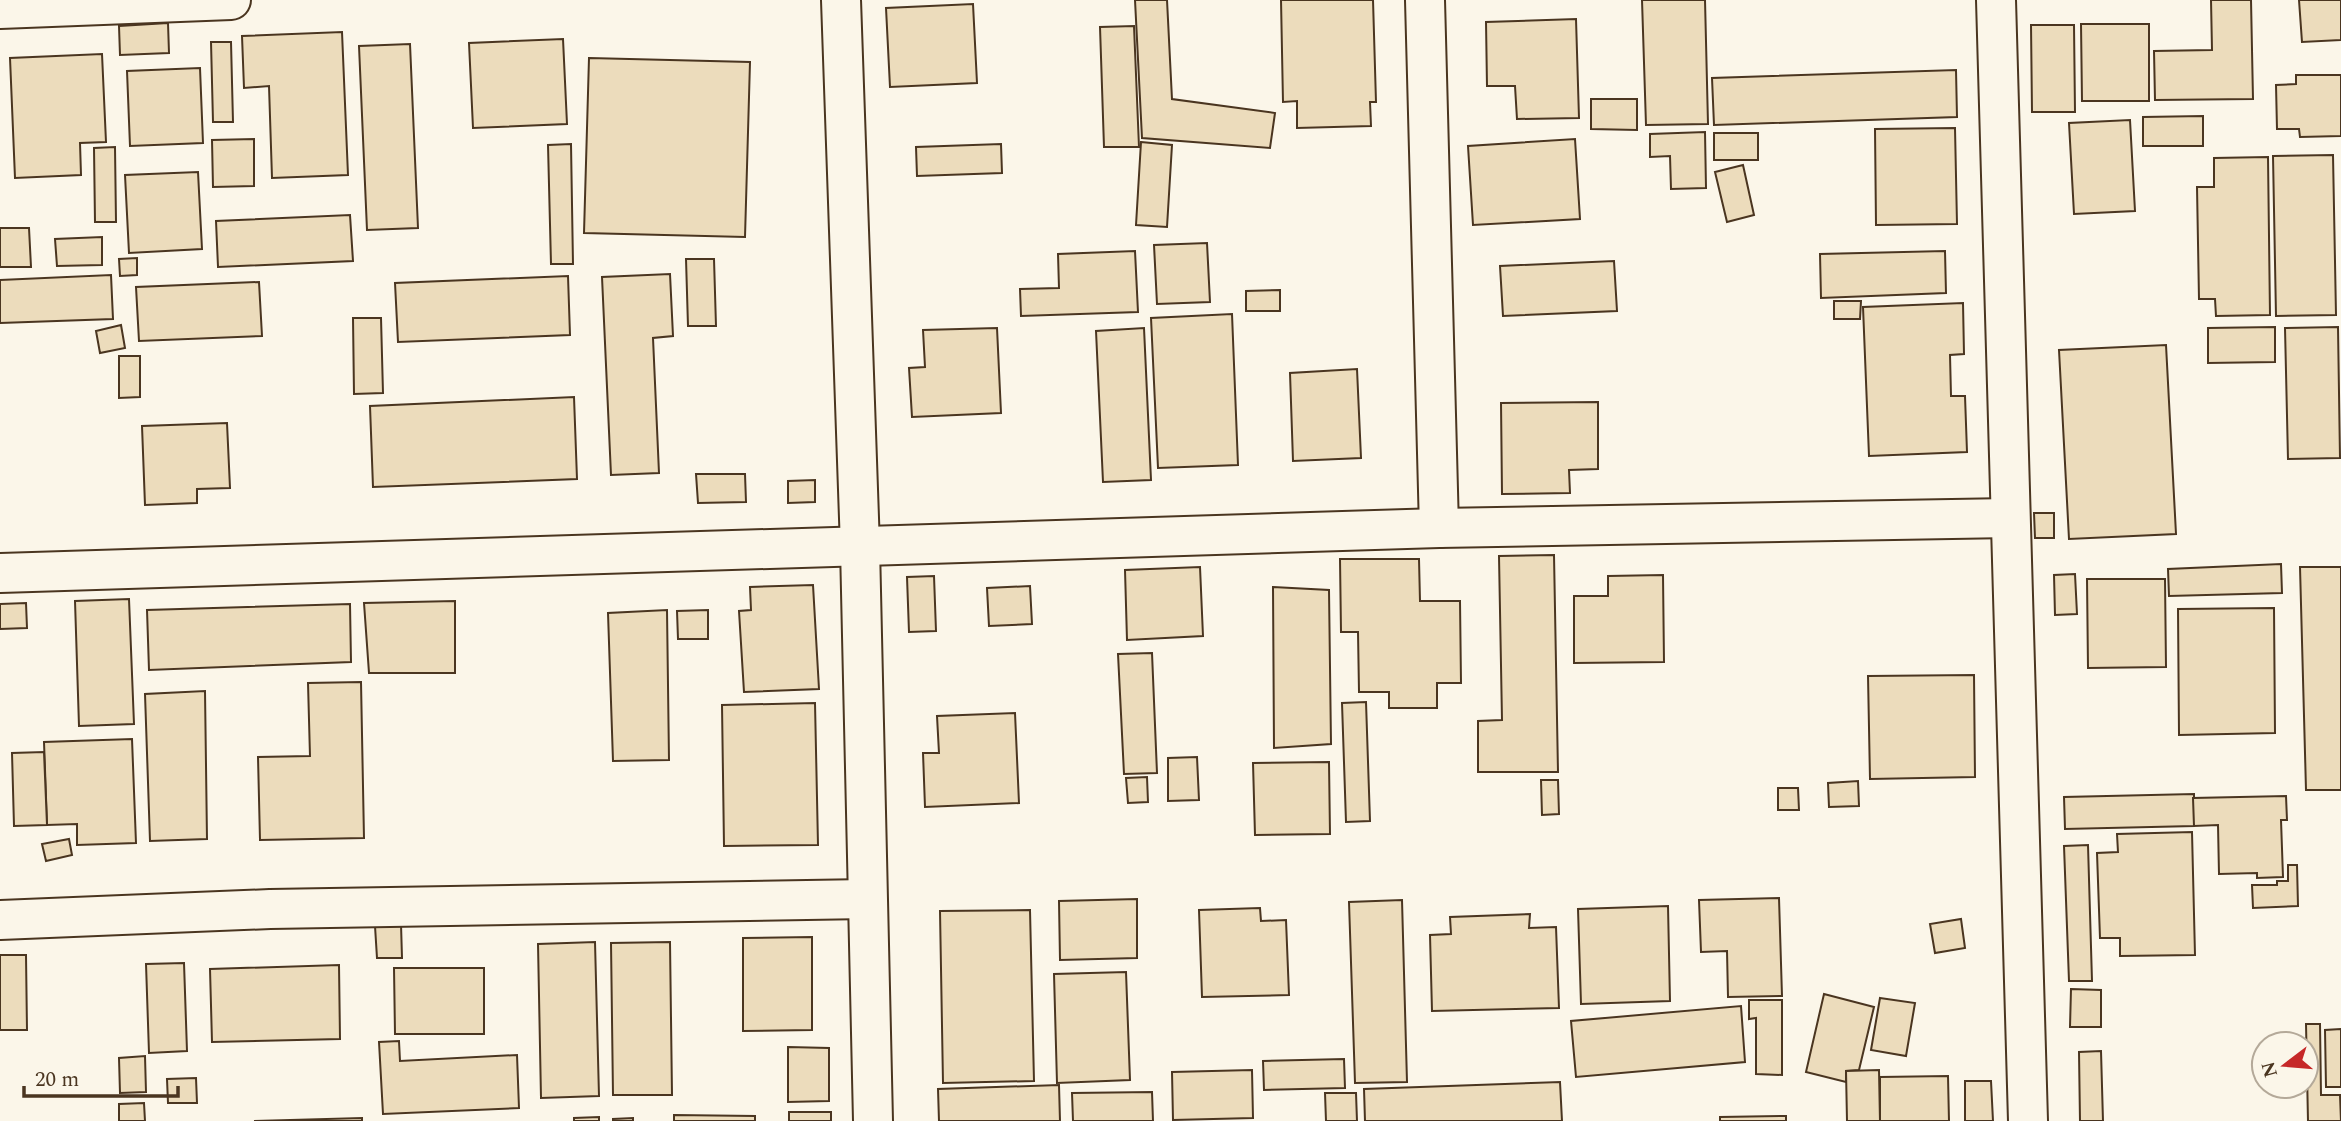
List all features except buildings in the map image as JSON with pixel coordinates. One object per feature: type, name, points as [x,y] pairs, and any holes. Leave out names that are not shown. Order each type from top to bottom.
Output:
[{"type":"street","points":[[0,9],[231,0]]},
{"type":"street","points":[[841,0],[860,547],[873,1121]]},
{"type":"street","points":[[1424,0],[1439,528]]},
{"type":"street","points":[[1996,0],[2028,1121]]},
{"type":"street","points":[[0,573],[1439,528],[2010,518]]},
{"type":"street","points":[[0,920],[284,909],[867,899]]}]
